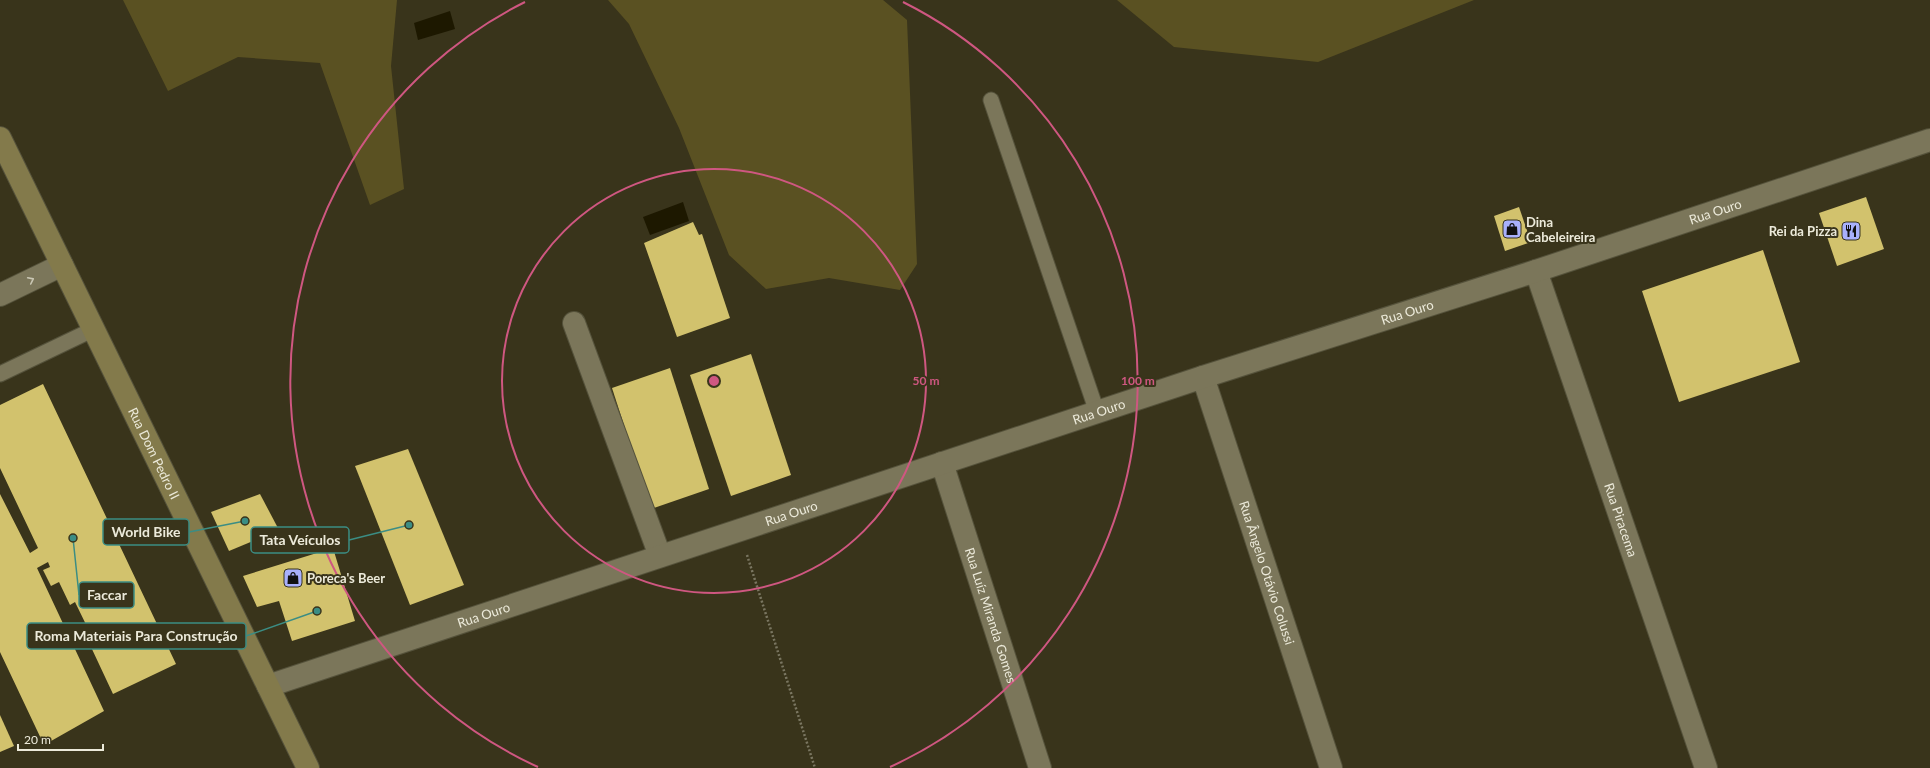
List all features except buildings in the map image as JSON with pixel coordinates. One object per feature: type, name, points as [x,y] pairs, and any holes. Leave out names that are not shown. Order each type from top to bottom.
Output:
[{"type":"street","name":"Rua Dom Pedro II","points":[[0,138],[308,768]]},
{"type":"street","name":"Rua Ouro","points":[[268,686],[1203,377],[1536,271],[1930,140]]},
{"type":"street","points":[[0,295],[62,265]]},
{"type":"street","name":"Rua Piracema","points":[[1536,271],[1706,768]]},
{"type":"street","points":[[574,323],[660,556]]},
{"type":"street","name":"Rua Ângelo Otávio Colussi","points":[[1203,377],[1331,768]]},
{"type":"street","name":"Rua Luíz Miranda Gomes","points":[[942,463],[1040,768]]},
{"type":"lane","points":[[991,100],[1097,412]]},
{"type":"lane","points":[[0,374],[94,329]]},
{"type":"path","points":[[739,531],[815,768]]},
{"type":"shaded area","points":[[123,0],[397,0],[391,66],[404,189],[370,205],[320,63],[238,57],[168,91]]},
{"type":"shaded area","points":[[608,0],[883,0],[907,20],[917,264],[900,290],[829,278],[766,289],[729,255],[679,128],[629,24]]},
{"type":"shaded area","points":[[1117,0],[1474,0],[1318,62],[1174,47]]},
{"type":"shaded area","points":[[450,11],[455,29],[418,40],[414,23]]},
{"type":"shaded area","points":[[683,202],[689,221],[650,235],[643,217]]},
{"type":"place","name":"Dina Cabeleireira","points":[[1512,229]]},
{"type":"place","name":"Rei da Pizza","points":[[1851,231]]},
{"type":"place","name":"World Bike","points":[[245,521]]},
{"type":"place","name":"Tata Veículos","points":[[409,525]]},
{"type":"place","name":"Faccar","points":[[73,538]]},
{"type":"place","name":"Poreca's Beer","points":[[293,578]]},
{"type":"place","name":"Roma Materiais Para Construção","points":[[317,611]]}]
